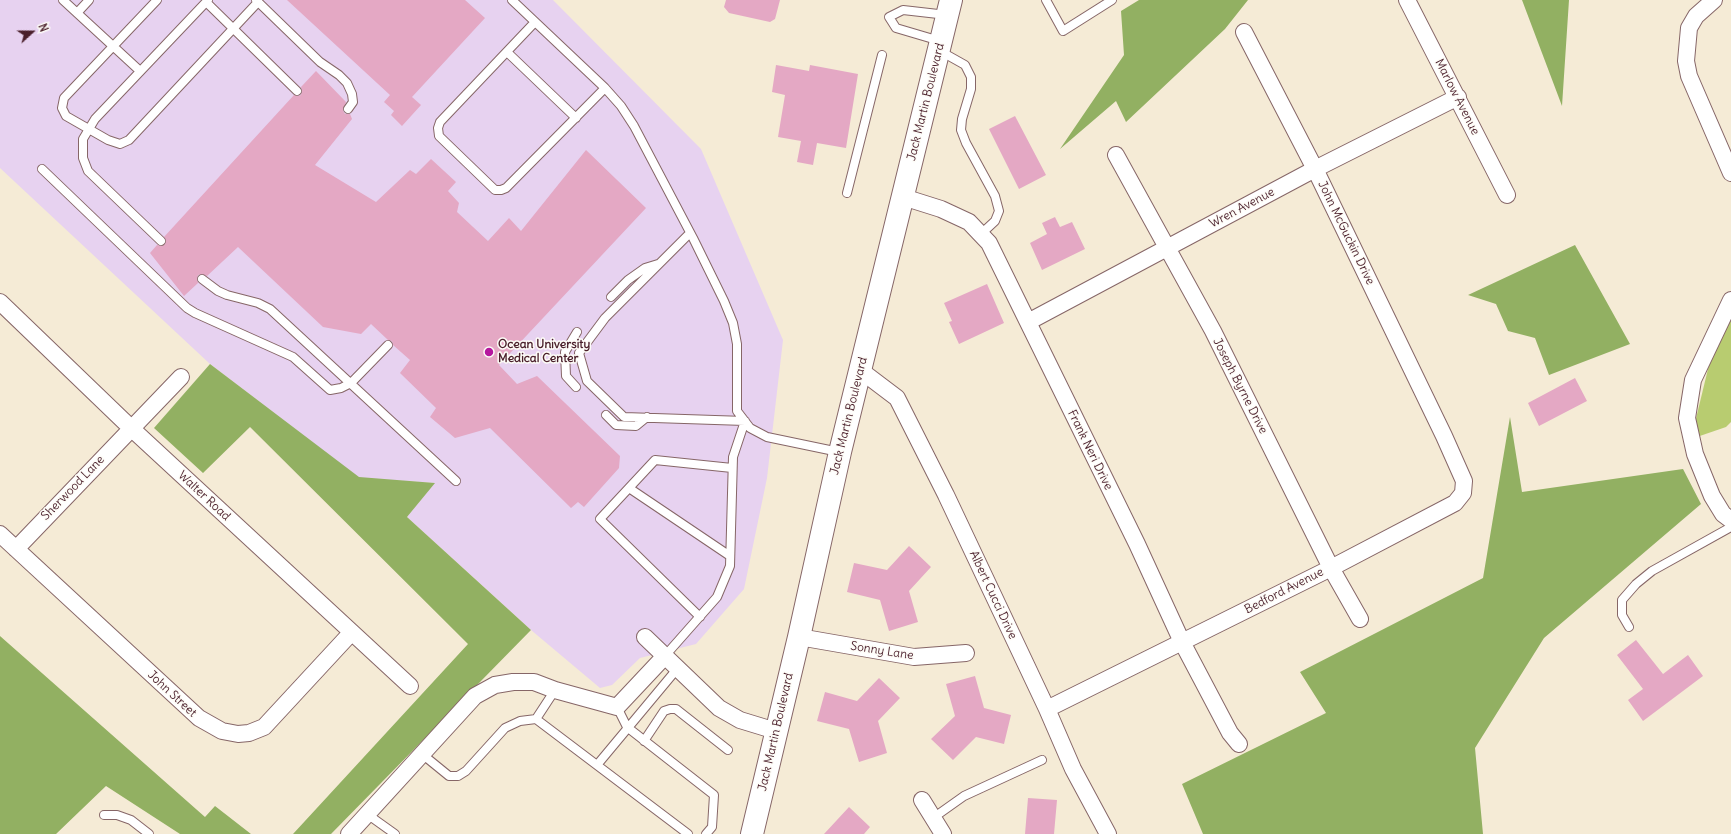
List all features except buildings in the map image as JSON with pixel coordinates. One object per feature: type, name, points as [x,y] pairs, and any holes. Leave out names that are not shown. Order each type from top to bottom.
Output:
[{"type":"street","name":"Marlow Avenue","points":[[1407,0],[1507,195]]},
{"type":"street","points":[[1714,0],[1696,16],[1689,28],[1686,61],[1689,76],[1731,173]]},
{"type":"street","name":"Jack Martin Boulevard","points":[[752,834],[799,637],[840,452],[949,8]]},
{"type":"street","name":"John McGuckin Drive","points":[[1244,32],[1315,169],[1444,436]]},
{"type":"street","name":"Wren Avenue","points":[[1028,322],[1315,169],[1458,97]]},
{"type":"street","name":"Joseph Byrne Drive","points":[[1116,154],[1213,331],[1331,568],[1360,619]]},
{"type":"street","name":"Frank Neri Drive","points":[[903,196],[941,209],[969,222],[989,243],[1182,642],[1230,733],[1239,744]]},
{"type":"street","points":[[1731,300],[1693,380],[1687,418],[1695,454],[1712,496],[1723,514],[1731,520]]},
{"type":"street","name":"Walter Road","points":[[0,302],[131,428],[410,686]]},
{"type":"street","name":"Albert Cucci Drive","points":[[860,370],[897,398],[946,495],[1073,769],[1108,834]]},
{"type":"street","name":"Sherwood Lane","points":[[16,548],[181,377]]},
{"type":"street","name":"Bedford Avenue","points":[[1046,709],[1331,568],[1455,503],[1463,493],[1464,481],[1444,436]]},
{"type":"street","name":"John Street","points":[[0,534],[199,718],[222,731],[238,734],[249,733],[264,728],[351,632]]},
{"type":"street","points":[[644,637],[719,708],[740,720],[776,730]]},
{"type":"street","name":"Sonny Lane","points":[[799,637],[914,658],[966,653]]},
{"type":"street","points":[[349,834],[475,696],[495,685],[513,682],[534,682],[554,690],[617,707],[664,657]]},
{"type":"street","points":[[922,800],[943,834]]},
{"type":"lane","points":[[63,0],[140,71]]},
{"type":"lane","points":[[77,13],[89,0]]},
{"type":"lane","points":[[157,0],[64,98],[62,108],[66,116],[108,140],[120,144],[129,140],[257,1],[320,62],[340,75],[352,94],[353,102],[348,109]]},
{"type":"lane","points":[[512,0],[605,88],[621,106],[634,126],[690,233],[724,301],[733,323],[736,344],[737,411],[750,428],[767,437],[840,452]]},
{"type":"lane","points":[[1046,0],[1063,31],[1101,3],[1112,0]]},
{"type":"lane","points":[[161,241],[88,171],[83,158],[83,139],[95,119],[207,1],[297,91]]},
{"type":"lane","points":[[949,8],[903,10],[889,17],[896,28],[940,46],[965,65],[971,77],[971,89],[962,119],[961,130],[966,143],[995,196],[999,211],[995,221],[981,234]]},
{"type":"lane","points":[[535,22],[440,122],[438,128],[440,136],[495,190],[506,188],[605,88]]},
{"type":"lane","points":[[507,52],[576,118]]},
{"type":"lane","points":[[847,193],[882,55]]},
{"type":"lane","points":[[42,169],[187,308],[194,313],[293,357],[330,390],[341,388],[351,383],[388,345]]},
{"type":"lane","points":[[690,233],[605,318],[579,352],[588,381],[624,416],[745,421]]},
{"type":"lane","points":[[611,297],[628,280],[645,268],[660,263]]},
{"type":"lane","points":[[202,279],[218,291],[227,295],[258,303],[270,309],[456,481]]},
{"type":"lane","points":[[576,332],[565,352],[566,376],[576,386]]},
{"type":"lane","points":[[606,415],[616,425],[636,426],[647,417]]},
{"type":"lane","points":[[664,657],[717,597],[730,566],[732,457],[745,421]]},
{"type":"lane","points":[[700,617],[600,519],[656,460],[732,468]]},
{"type":"lane","points":[[629,488],[730,556]]},
{"type":"lane","points":[[1629,627],[1622,615],[1622,600],[1636,584],[1652,571],[1731,528]]},
{"type":"lane","points":[[597,765],[677,669]]},
{"type":"lane","points":[[536,719],[554,690]]},
{"type":"lane","points":[[617,707],[627,728],[714,796],[712,827],[706,834]]},
{"type":"lane","points":[[644,741],[664,711],[676,709],[728,750]]},
{"type":"lane","points":[[422,754],[449,776],[458,776],[466,771],[505,728],[520,721],[536,719],[685,833]]},
{"type":"lane","points":[[933,818],[964,796],[1042,760]]},
{"type":"lane","points":[[367,814],[395,834]]},
{"type":"lane","points":[[104,815],[117,815],[131,820],[149,834]]},
{"type":"shaded area","name":"Ocean University Medical Center","points":[[0,0],[553,0],[701,149],[783,340],[767,478],[744,589],[696,644],[640,658],[612,685],[600,688],[531,630],[407,517],[434,483],[359,478],[210,364],[0,168]]},
{"type":"green space","points":[[1139,0],[1248,0],[1225,29],[1126,122],[1116,101],[1060,149],[1124,55],[1121,11]]},
{"type":"green space","points":[[1522,0],[1569,0],[1562,106]]},
{"type":"green space","points":[[1575,245],[1630,344],[1549,375],[1535,338],[1508,331],[1496,304],[1468,295]]},
{"type":"green space","points":[[1731,295],[1731,422],[1726,427],[1691,439],[1716,336]]},
{"type":"green space","points":[[210,364],[359,477],[435,483],[407,517],[531,630],[331,834],[293,834],[468,644],[250,427],[203,473],[154,428]]},
{"type":"green space","points":[[1510,417],[1522,492],[1683,469],[1701,504],[1544,638],[1475,748],[1483,834],[1203,834],[1182,784],[1326,713],[1300,672],[1483,578]]},
{"type":"green space","points":[[0,636],[205,817],[215,806],[251,834],[180,834],[106,786],[56,834],[0,834]]},
{"type":"place","name":"Ocean University Medical Center","points":[[489,352]]}]
